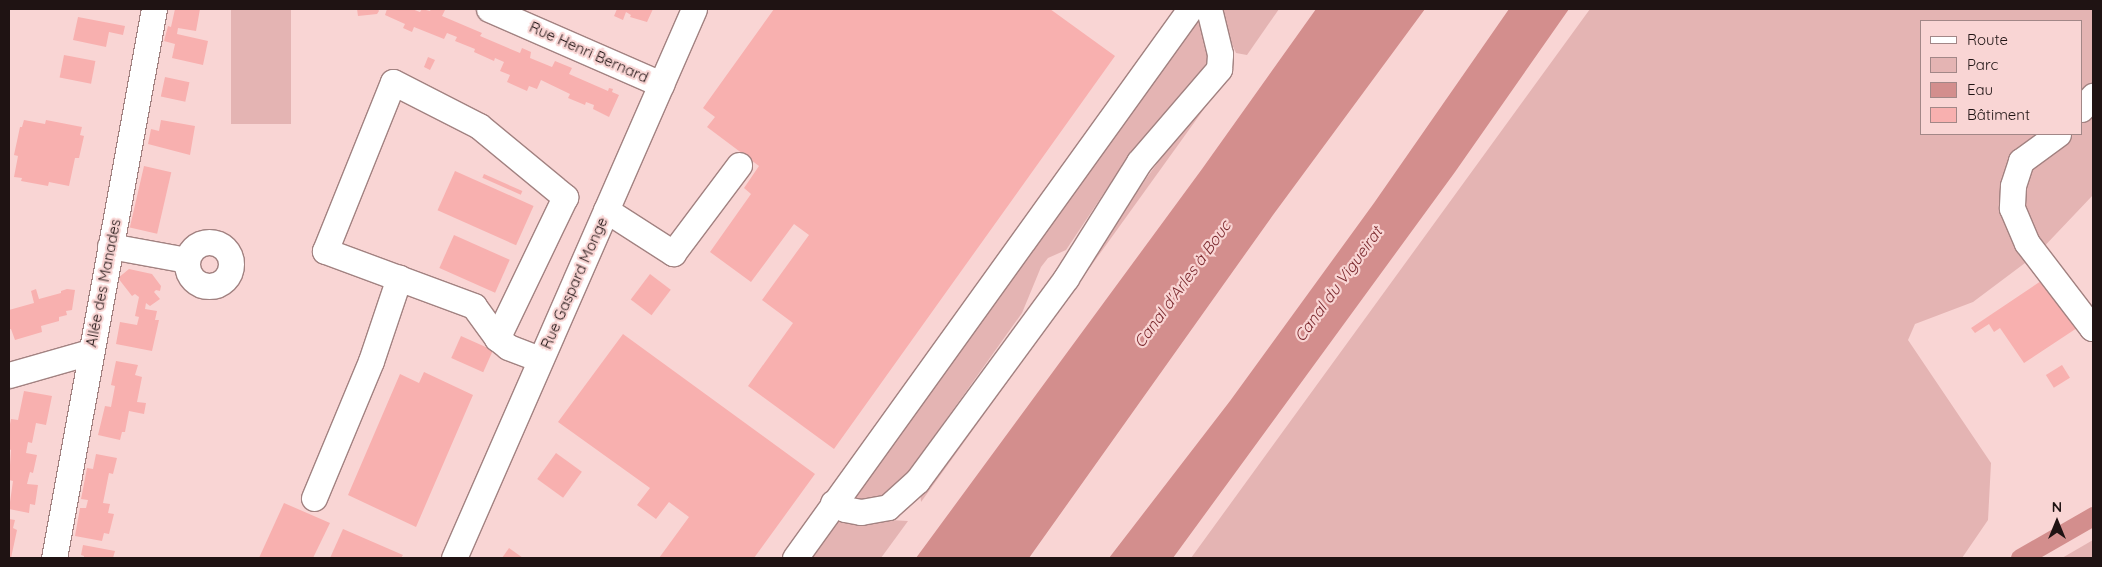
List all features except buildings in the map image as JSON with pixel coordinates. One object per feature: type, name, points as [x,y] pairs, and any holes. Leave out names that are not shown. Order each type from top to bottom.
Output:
[{"type":"street","name":"Allée des Manades","points":[[54,558],[72,463],[75,433],[154,9]]},
{"type":"street","name":"Rue Henri Bernard","points":[[489,9],[661,84]]},
{"type":"street","name":"Rue Gaspard Monge","points":[[454,558],[694,9]]},
{"type":"street","points":[[794,558],[1190,9]]},
{"type":"street","points":[[833,503],[845,509],[861,512],[888,507],[917,481],[1066,278],[1139,162],[1219,69],[1220,54],[1209,9]]},
{"type":"street","points":[[497,338],[565,198],[480,126],[393,82],[325,251],[474,306],[497,338],[508,347],[540,359]]},
{"type":"street","points":[[2082,108],[2093,96]]},
{"type":"street","points":[[2057,135],[2021,161],[2013,186],[2012,208],[2027,242],[2093,327]]},
{"type":"street","points":[[606,210],[673,253],[739,165]]},
{"type":"street","points":[[110,246],[187,260]]},
{"type":"street","points":[[314,498],[371,361],[399,278]]},
{"type":"street","points":[[9,375],[90,352]]},
{"type":"green space","points":[[231,9],[291,9],[291,124],[231,124]]},
{"type":"green space","points":[[1216,9],[1279,9],[1247,55],[1236,53]]},
{"type":"green space","points":[[1590,9],[2093,9],[2093,195],[2037,254],[1973,302],[1915,324],[1908,340],[1991,463],[1988,520],[1962,558],[1191,558]]},
{"type":"green space","points":[[1198,15],[1209,54],[1205,67],[1116,175],[1066,250],[1048,258],[1041,267],[1022,313],[940,428],[909,478],[884,500],[855,506],[851,488]]},
{"type":"green space","points":[[1222,74],[1227,77],[921,502],[920,490]]},
{"type":"green space","points":[[838,519],[908,521],[881,558],[802,558]]},
{"type":"green space","points":[[2093,540],[2093,558],[2062,558]]},
{"type":"water","name":"Canal d'Arles à Bouc","points":[[1316,9],[1425,9],[1273,215],[1029,558],[916,558],[1202,169]]},
{"type":"water","name":"Canal du Vigueirat","points":[[1509,9],[1569,9],[1455,172],[1173,558],[1109,558],[1230,401],[1374,203]]},
{"type":"waterway","points":[[2020,558],[2093,516]]}]
